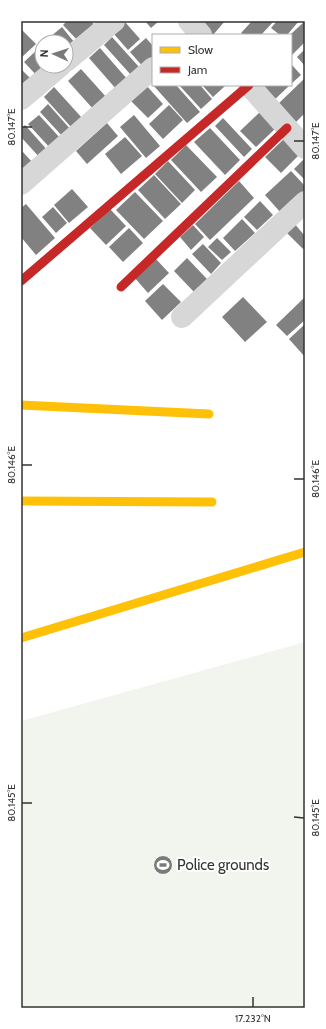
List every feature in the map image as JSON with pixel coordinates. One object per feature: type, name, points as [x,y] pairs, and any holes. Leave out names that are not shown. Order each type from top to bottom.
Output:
[{"type":"street","points":[[74,54],[114,21]]},
{"type":"street","points":[[21,184],[152,69]]},
{"type":"street","points":[[21,99],[51,74]]},
{"type":"street","points":[[21,281],[248,86]]},
{"type":"street","points":[[250,86],[305,148]]},
{"type":"street","points":[[121,287],[287,128]]},
{"type":"street","points":[[182,317],[305,202]]},
{"type":"street","points":[[21,405],[209,414]]},
{"type":"street","points":[[21,501],[212,502]]},
{"type":"street","points":[[21,638],[305,552]]},
{"type":"shaded area","name":"Police grounds","points":[[305,642],[305,1008],[21,1008],[21,721]]},
{"type":"building","points":[[67,21],[91,21],[96,27],[79,42],[74,37],[74,34],[71,34],[63,25]]},
{"type":"building","points":[[145,21],[159,21],[151,28]]},
{"type":"building","points":[[193,21],[225,21],[214,34],[208,34]]},
{"type":"building","points":[[252,21],[274,21],[262,34],[241,33]]},
{"type":"building","points":[[277,21],[299,21],[288,34],[279,34],[271,28]]},
{"type":"building","points":[[305,21],[305,42],[292,55],[292,34]]},
{"type":"building","points":[[125,22],[140,39],[128,50],[113,33]]},
{"type":"building","points":[[62,27],[68,34],[54,34]]},
{"type":"building","points":[[21,29],[34,42],[34,46],[21,58]]},
{"type":"building","points":[[112,37],[139,67],[131,75],[104,45]]},
{"type":"building","points":[[146,38],[152,45],[152,63],[145,69],[130,52]]},
{"type":"building","points":[[74,42],[78,47],[74,50]]},
{"type":"building","points":[[100,48],[128,80],[117,90],[89,58]]},
{"type":"building","points":[[305,49],[305,66],[297,57]]},
{"type":"building","points":[[34,53],[34,73],[24,62]]},
{"type":"building","points":[[292,65],[301,75],[292,83]]},
{"type":"building","points":[[21,69],[33,81],[21,92]]},
{"type":"building","points":[[81,69],[107,98],[94,110],[68,81]]},
{"type":"building","points":[[35,74],[43,74],[39,78]]},
{"type":"building","points":[[305,78],[305,113],[294,124],[277,105]]},
{"type":"building","points":[[145,84],[163,104],[148,118],[129,99]]},
{"type":"building","points":[[154,86],[177,86],[200,112],[187,123]]},
{"type":"building","points":[[180,86],[201,86],[212,99],[201,109]]},
{"type":"building","points":[[203,86],[225,86],[213,97]]},
{"type":"building","points":[[263,86],[289,86],[271,103]]},
{"type":"building","points":[[54,87],[82,118],[71,127],[44,97]]},
{"type":"building","points":[[48,104],[72,131],[64,138],[40,112]]},
{"type":"building","points":[[169,105],[183,120],[163,139],[149,124]]},
{"type":"building","points":[[260,112],[276,128],[256,147],[240,131]]},
{"type":"building","points":[[39,115],[61,139],[51,149],[28,124]]},
{"type":"building","points":[[134,115],[160,146],[146,158],[120,127]]},
{"type":"building","points":[[223,118],[252,149],[244,157],[215,126]]},
{"type":"building","points":[[107,123],[118,136],[87,164],[76,151]]},
{"type":"building","points":[[25,125],[49,152],[41,159],[21,137],[21,129]]},
{"type":"building","points":[[210,128],[240,160],[225,175],[194,142]]},
{"type":"building","points":[[125,137],[142,156],[121,174],[105,154]]},
{"type":"building","points":[[285,138],[300,154],[281,173],[265,157]]},
{"type":"building","points":[[186,145],[217,177],[201,192],[171,160]]},
{"type":"building","points":[[21,150],[35,165],[21,177]]},
{"type":"building","points":[[305,158],[305,180],[294,169]]},
{"type":"building","points":[[168,161],[195,190],[182,203],[155,174]]},
{"type":"building","points":[[291,171],[305,186],[305,190],[281,213],[265,195]]},
{"type":"building","points":[[154,175],[181,204],[165,219],[138,190]]},
{"type":"building","points":[[239,181],[254,198],[210,240],[195,224]]},
{"type":"building","points":[[72,189],[88,207],[69,223],[54,205]]},
{"type":"building","points":[[135,192],[163,221],[144,239],[116,210]]},
{"type":"building","points":[[260,201],[273,215],[257,230],[244,217]]},
{"type":"building","points":[[26,204],[55,238],[36,255],[21,237],[21,208]]},
{"type":"building","points":[[53,207],[67,223],[56,233],[42,217]]},
{"type":"building","points":[[110,209],[126,226],[106,245],[90,228]]},
{"type":"building","points":[[242,219],[255,233],[235,251],[223,238]]},
{"type":"building","points":[[293,222],[305,236],[305,247],[303,249],[284,230]]},
{"type":"building","points":[[193,225],[204,237],[191,250],[180,237]]},
{"type":"building","points":[[129,228],[143,243],[123,262],[109,247]]},
{"type":"building","points":[[217,238],[231,252],[222,260],[208,247]]},
{"type":"building","points":[[203,244],[221,263],[211,274],[192,254]]},
{"type":"building","points":[[155,258],[169,273],[148,293],[134,277]]},
{"type":"building","points":[[187,258],[207,279],[194,292],[174,271]]},
{"type":"building","points":[[163,284],[181,302],[162,320],[145,301]]},
{"type":"building","points":[[243,297],[267,322],[245,342],[222,317]]},
{"type":"building","points":[[305,297],[305,320],[287,336],[276,325]]},
{"type":"building","points":[[304,325],[305,327],[305,357],[289,339]]},
{"type":"traffic: slow","points":[[21,405],[209,414]]},
{"type":"traffic: slow","points":[[21,501],[212,502]]},
{"type":"traffic: slow","points":[[21,638],[305,552]]},
{"type":"traffic: jam","points":[[21,281],[248,86]]},
{"type":"traffic: jam","points":[[121,287],[287,128]]},
{"type":"place","name":"Police grounds","points":[[163,865]]}]
